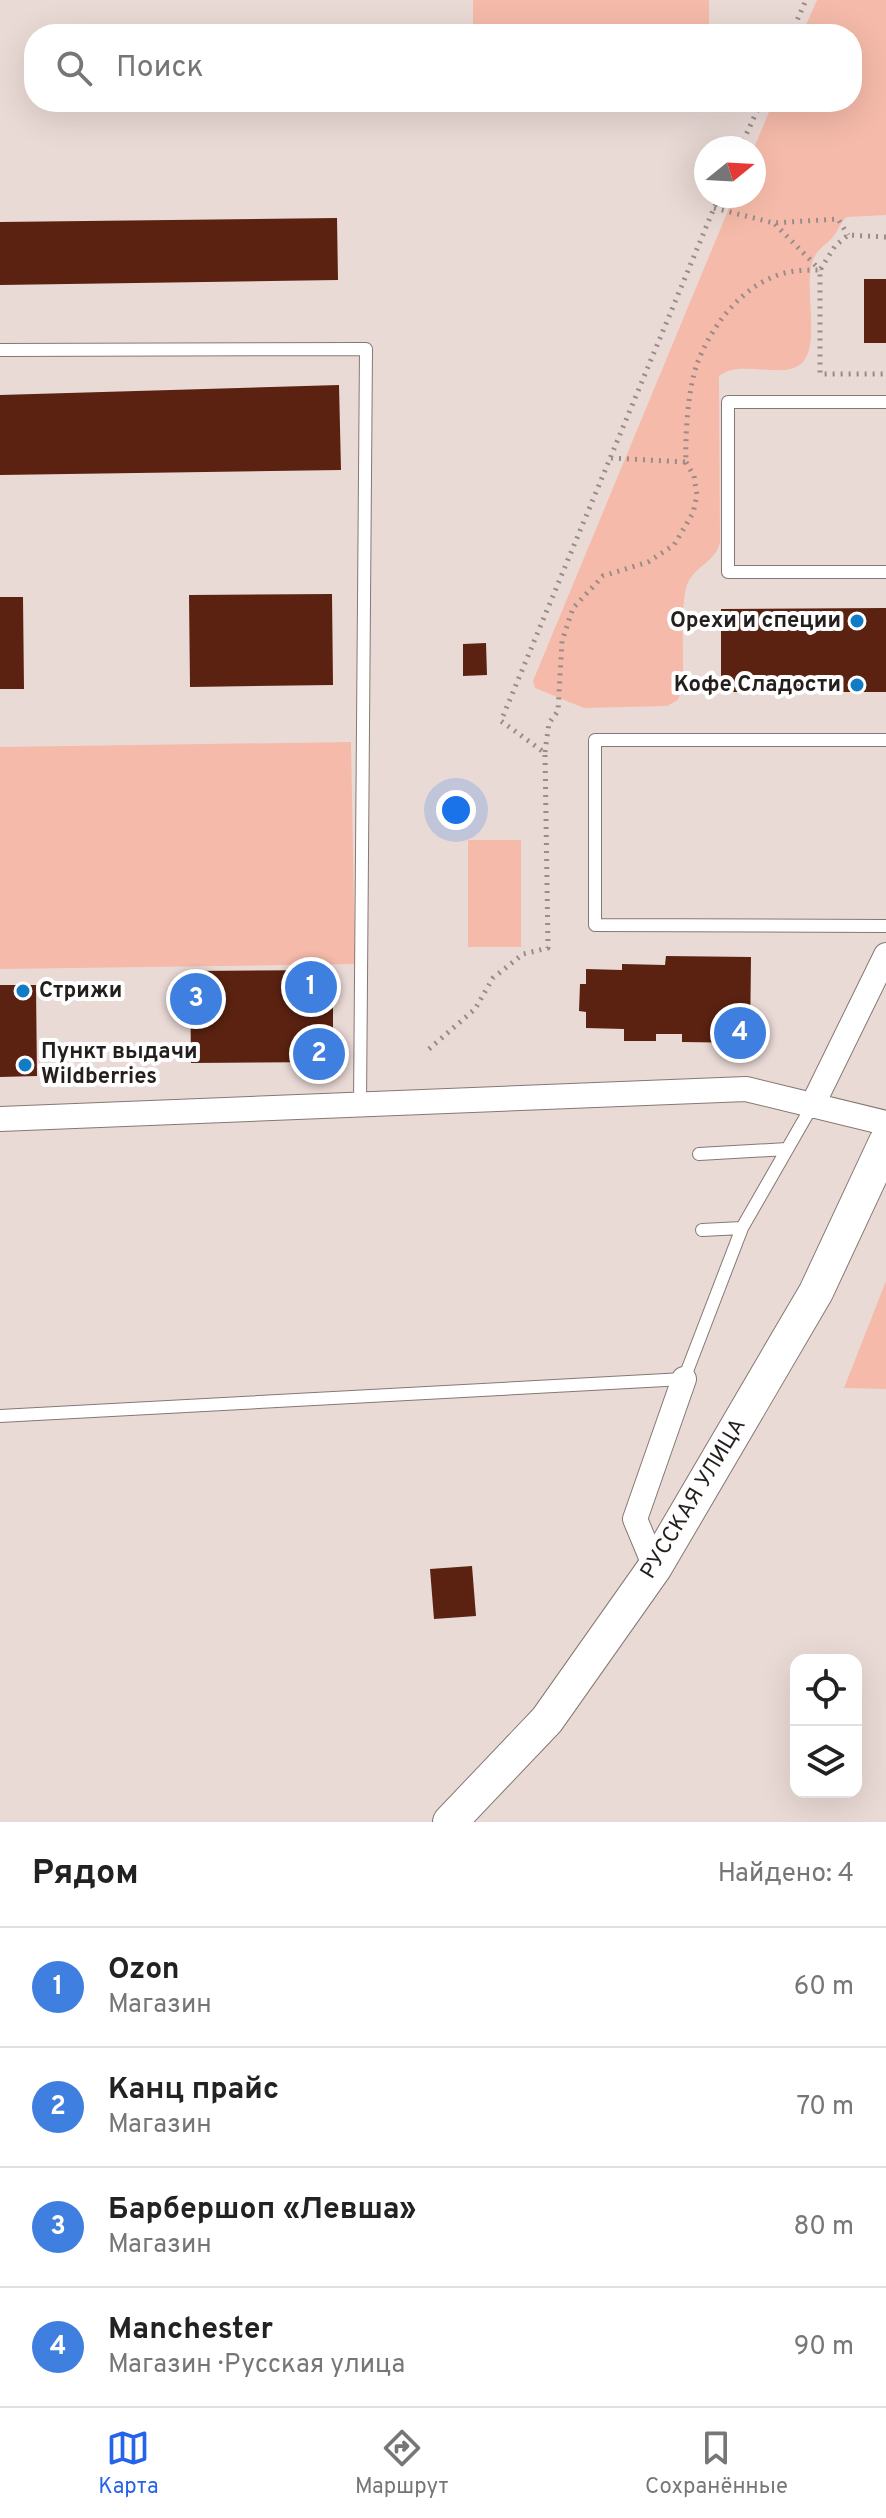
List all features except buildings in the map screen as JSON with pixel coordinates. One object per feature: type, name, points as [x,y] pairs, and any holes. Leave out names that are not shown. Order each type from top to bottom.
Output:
[{"type":"street","points":[[812,1106],[886,955]]},
{"type":"street","points":[[0,1119],[746,1089],[886,1123]]},
{"type":"street","name":"РУССКАЯ УЛИЦА","points":[[450,1822],[547,1720],[655,1567],[816,1292],[886,1142]]},
{"type":"street","points":[[655,1567],[635,1519],[684,1379]]},
{"type":"lane","points":[[0,350],[366,349],[360,1105]]},
{"type":"lane","points":[[886,402],[728,402],[728,572],[886,572]]},
{"type":"lane","points":[[886,740],[595,740],[595,925],[886,926]]},
{"type":"lane","points":[[0,1416],[684,1379],[742,1228],[812,1106]]},
{"type":"lane","points":[[699,1154],[787,1149]]},
{"type":"lane","points":[[702,1230],[742,1228]]},
{"type":"path","points":[[795,24],[806,0]]},
{"type":"path","points":[[745,136],[756,112]]},
{"type":"path","points":[[545,753],[501,721],[714,208],[774,223],[838,219],[848,235]]},
{"type":"path","points":[[774,223],[820,270]]},
{"type":"path","points":[[886,237],[848,235],[835,246],[820,270],[820,374],[886,374]]},
{"type":"path","points":[[429,1049],[475,1009],[493,978],[523,954],[548,948],[545,753],[549,723],[558,711],[562,641],[573,608],[603,576],[648,562],[674,545],[693,513],[697,495],[694,476],[686,462],[685,436],[696,365],[721,317],[753,288],[787,273],[820,270]]},
{"type":"path","points":[[611,458],[686,462]]},
{"type":"shaded area","points":[[473,0],[709,0],[709,24],[473,24]]},
{"type":"shaded area","points":[[817,0],[886,0],[886,215],[847,217],[815,256],[810,271],[810,343],[802,363],[784,370],[738,369],[719,376],[720,542],[718,549],[687,585],[683,618],[683,685],[678,700],[667,706],[584,708],[535,688],[533,681],[729,208],[766,208],[766,136],[759,136],[769,112],[862,112],[862,24],[806,24]]},
{"type":"shaded area","points":[[351,742],[355,964],[0,969],[0,747]]},
{"type":"shaded area","points":[[468,840],[521,840],[521,947],[468,947]]},
{"type":"shaded area","points":[[886,1281],[886,1389],[844,1388]]},
{"type":"place","name":"Орехи и специи","points":[[857,621]]},
{"type":"place","name":"Кофе Сладости","points":[[857,685]]},
{"type":"place","name":"Ozon","points":[[311,987]]},
{"type":"place","name":"Стрижи","points":[[23,991]]},
{"type":"place","name":"Барбершоп «Левша»","points":[[196,999]]},
{"type":"place","name":"Manchester","points":[[740,1033]]},
{"type":"place","name":"Канц прайс","points":[[319,1054]]},
{"type":"place","name":"Пункт выдачи Wildberries","points":[[25,1065]]}]
